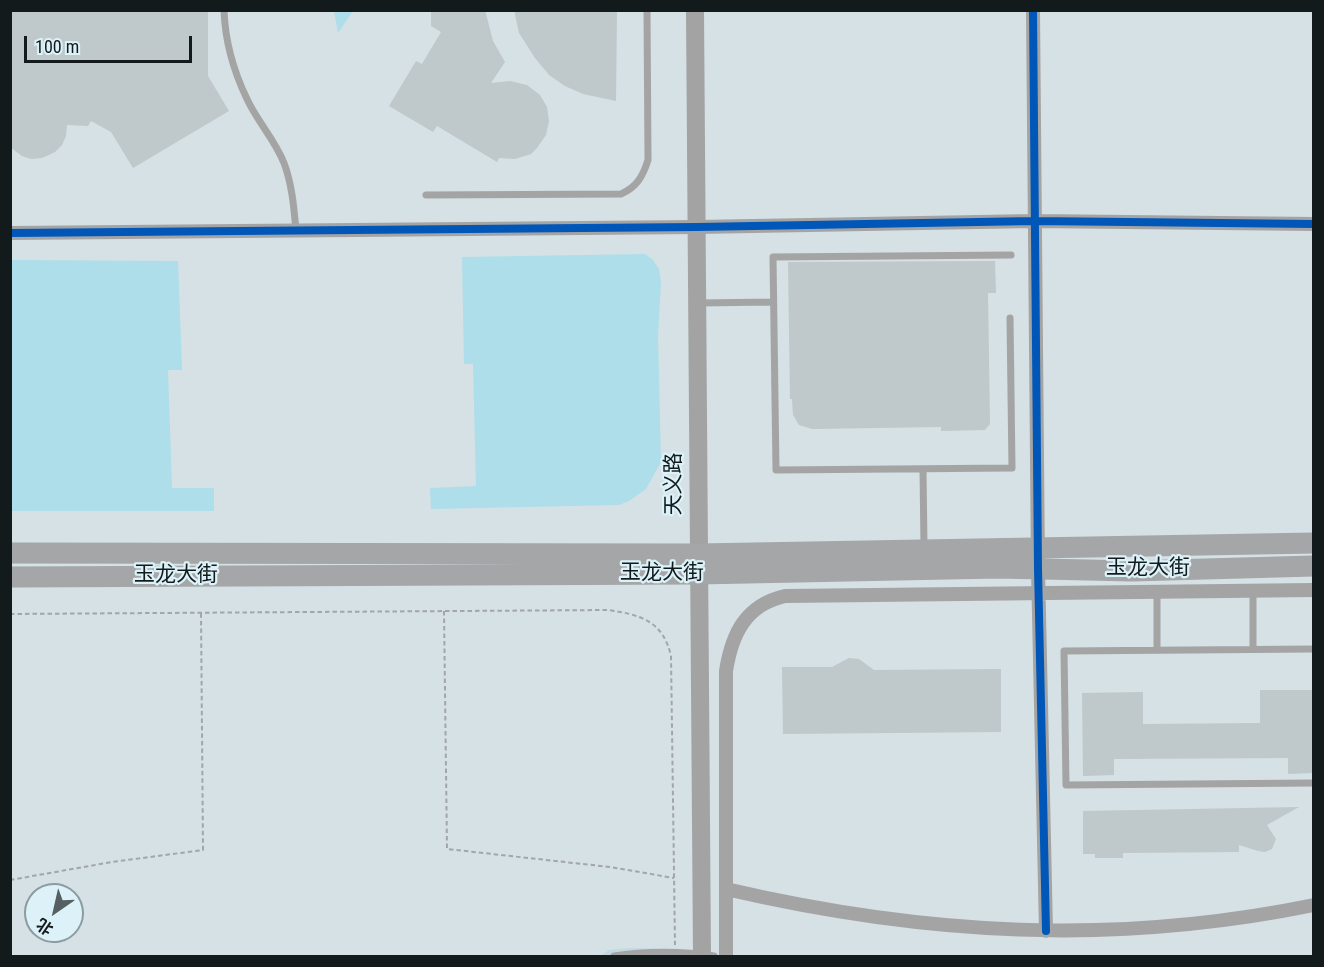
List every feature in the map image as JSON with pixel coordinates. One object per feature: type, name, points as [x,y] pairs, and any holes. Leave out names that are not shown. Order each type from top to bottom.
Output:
[{"type":"main road","name":"天义路","points":[[695,10],[698,564],[706,956]]},
{"type":"main road","name":"玉龙大街","points":[[10,554],[998,568],[1039,559],[1314,543]]},
{"type":"main road","name":"玉龙大街","points":[[10,577],[698,564],[924,550],[1039,559],[1132,571],[1314,566]]},
{"type":"street","points":[[1033,10],[1039,593],[1046,932]]},
{"type":"street","points":[[10,233],[697,227],[1034,221],[1314,224]]},
{"type":"street","points":[[726,957],[726,671],[729,648],[737,630],[747,617],[768,600],[785,596],[1314,590]]},
{"type":"street","points":[[726,889],[793,905],[892,920],[953,927],[1046,932],[1205,923],[1314,905]]},
{"type":"lane","points":[[224,10],[224,24],[233,63],[247,99],[284,162],[292,192],[296,231]]},
{"type":"lane","points":[[426,195],[621,194],[633,189],[643,174],[648,160],[647,10]]},
{"type":"lane","points":[[1010,318],[1012,468],[776,470],[773,258],[1011,255]]},
{"type":"lane","points":[[697,303],[773,302]]},
{"type":"lane","points":[[923,469],[924,550]]},
{"type":"lane","points":[[1252,591],[1253,649]]},
{"type":"lane","points":[[1157,592],[1158,650]]},
{"type":"lane","points":[[1314,649],[1064,651],[1066,785],[1314,783]]},
{"type":"lane","points":[[614,957],[631,953],[706,956]]},
{"type":"path","points":[[10,614],[609,610],[632,614],[651,622],[667,640],[671,656],[675,954]]},
{"type":"path","points":[[444,611],[447,849],[610,867],[674,878]]},
{"type":"path","points":[[10,880],[112,862],[203,850],[201,612]]},
{"type":"shaded area","points":[[334,11],[353,11],[338,33]]},
{"type":"shaded area","points":[[645,254],[659,269],[661,282],[658,336],[661,462],[646,489],[619,505],[431,509],[430,488],[476,486],[473,364],[464,364],[462,257]]},
{"type":"shaded area","points":[[11,260],[178,261],[182,370],[168,370],[172,488],[214,488],[214,511],[11,511]]},
{"type":"shaded area","points":[[668,949],[668,956],[600,956],[609,950]]},
{"type":"building","points":[[10,10],[208,10],[208,76],[229,111],[133,168],[111,132],[91,121],[88,126],[67,125],[62,145],[55,152],[42,158],[31,159],[22,156],[10,147]]},
{"type":"building","points":[[431,10],[485,10],[493,41],[505,62],[491,83],[510,81],[527,85],[540,95],[547,107],[549,121],[546,135],[531,154],[515,159],[499,158],[497,162],[437,126],[433,132],[389,106],[416,61],[422,64],[441,32],[431,26]]},
{"type":"building","points":[[514,10],[617,10],[616,101],[583,94],[549,75],[519,33]]},
{"type":"building","points":[[995,261],[996,293],[988,293],[990,424],[985,430],[941,431],[941,427],[812,429],[799,425],[793,415],[792,399],[790,399],[788,262]]},
{"type":"building","points":[[849,658],[859,659],[874,670],[1001,669],[1001,732],[783,734],[782,667],[832,667]]},
{"type":"building","points":[[1260,690],[1314,690],[1314,773],[1288,774],[1288,758],[1114,759],[1114,775],[1083,776],[1082,693],[1143,692],[1143,724],[1260,723]]},
{"type":"building","points":[[1299,807],[1267,825],[1276,839],[1272,849],[1265,852],[1239,845],[1239,852],[1123,853],[1123,858],[1095,858],[1095,854],[1083,854],[1083,811]]},
{"type":"cycle path","points":[[1033,10],[1038,569],[1046,931]]},
{"type":"cycle path","points":[[10,233],[697,227],[1034,221],[1314,224]]}]
